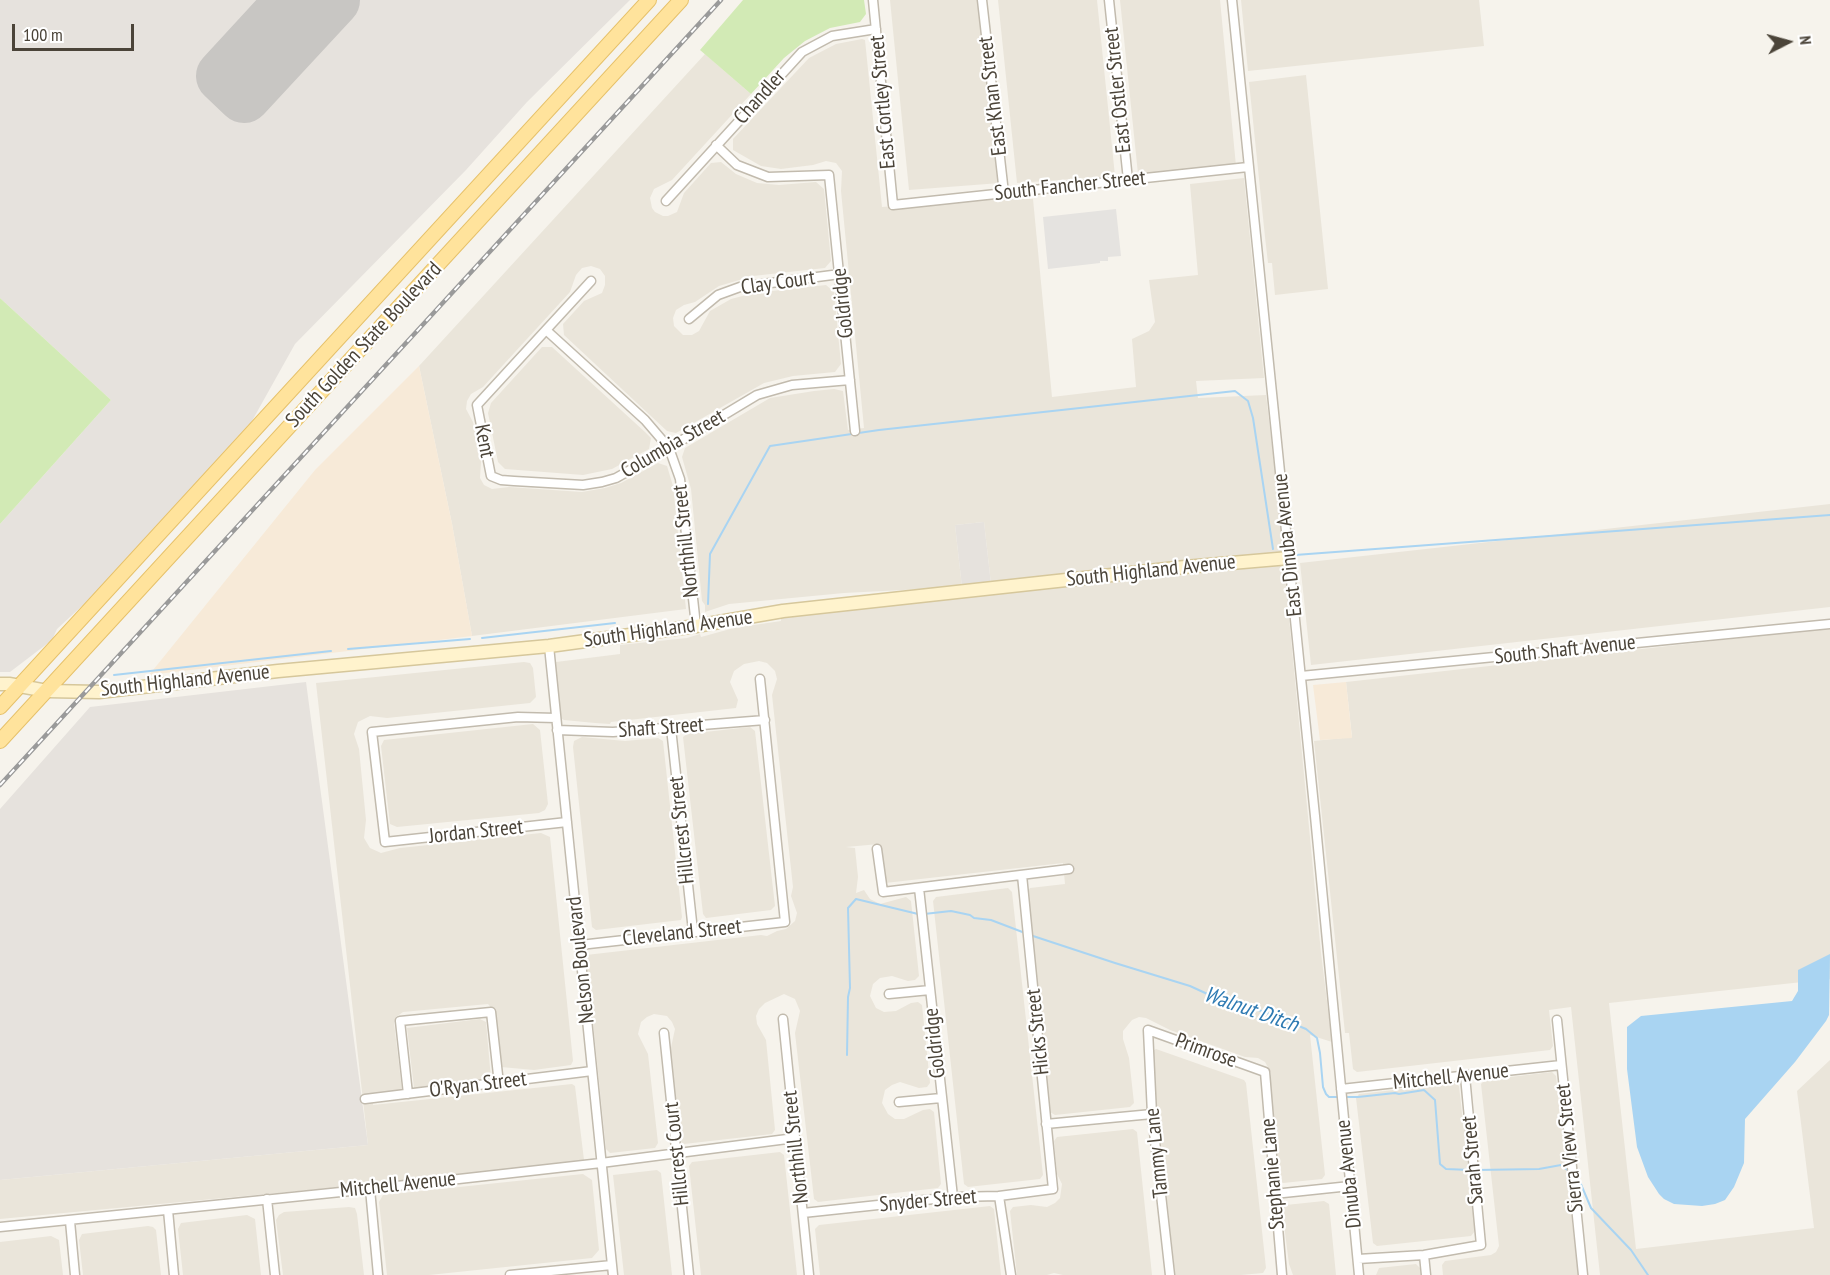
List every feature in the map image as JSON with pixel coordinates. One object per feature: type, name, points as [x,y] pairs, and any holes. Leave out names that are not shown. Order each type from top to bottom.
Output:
[{"type":"main road","name":"South Golden State Boulevard","points":[[0,707],[649,0]]},
{"type":"main road","name":"South Golden State Boulevard","points":[[0,741],[681,0]]},
{"type":"street","name":"East Cortley Street","points":[[873,0],[893,205]]},
{"type":"street","name":"East Khan Street","points":[[982,0],[1004,193]]},
{"type":"street","name":"East Ostler Street","points":[[1109,0],[1128,180]]},
{"type":"street","name":"East Dinuba Avenue","points":[[1232,0],[1341,1089]]},
{"type":"street","name":"Chandler","points":[[666,201],[802,52],[832,36],[876,29]]},
{"type":"street","name":"Goldridge","points":[[716,146],[737,165],[759,175],[779,178],[829,175],[855,431]]},
{"type":"street","name":"South Fancher Street","points":[[893,205],[1248,167]]},
{"type":"street","name":"Clay Court","points":[[689,319],[718,296],[740,286],[840,274]]},
{"type":"street","points":[[546,330],[591,281]]},
{"type":"street","name":"Kent","points":[[491,476],[477,405],[546,330]]},
{"type":"street","name":"Northhill Street","points":[[546,330],[645,420],[669,448],[680,479],[696,626]]},
{"type":"street","name":"Columbia Street","points":[[491,476],[514,481],[583,484],[602,482],[616,478],[757,395],[792,385],[850,380]]},
{"type":"street","name":"South Highland Avenue","points":[[0,684],[20,685],[47,691],[99,692],[278,671],[549,646],[696,626],[783,611],[1173,568],[1289,558]]},
{"type":"street","name":"South Shaft Avenue","points":[[1301,676],[1830,624]]},
{"type":"street","name":"Nelson Boulevard","points":[[549,646],[613,1275]]},
{"type":"street","points":[[760,680],[765,720]]},
{"type":"street","name":"Jordan Street","points":[[556,718],[518,717],[372,732],[385,842],[567,822]]},
{"type":"street","name":"Shaft Street","points":[[557,730],[613,732],[765,720]]},
{"type":"street","name":"Cleveland Street","points":[[580,945],[785,922],[765,720]]},
{"type":"street","name":"Hillcrest Street","points":[[671,728],[693,931]]},
{"type":"street","points":[[877,849],[883,892],[1070,869]]},
{"type":"street","name":"Hicks Street","points":[[1022,875],[1053,1189]]},
{"type":"street","name":"Goldridge","points":[[920,888],[953,1197]]},
{"type":"street","points":[[889,994],[930,990]]},
{"type":"street","points":[[408,1094],[400,1021],[491,1012],[499,1084]]},
{"type":"street","name":"Northhill Street","points":[[783,1019],[809,1275]]},
{"type":"street","name":"Sierra View Street","points":[[1557,1020],[1583,1275]]},
{"type":"street","name":"Primrose","points":[[1148,1030],[1265,1072]]},
{"type":"street","name":"Tammy Lane","points":[[1148,1030],[1152,1114],[1170,1275]]},
{"type":"street","name":"Hillcrest Court","points":[[664,1033],[689,1275]]},
{"type":"street","name":"Mitchell Avenue","points":[[1341,1089],[1561,1065]]},
{"type":"street","name":"O'Ryan Street","points":[[365,1099],[592,1071]]},
{"type":"street","name":"Stephanie Lane","points":[[1265,1072],[1282,1275]]},
{"type":"street","name":"Sarah Street","points":[[1425,1254],[1481,1245],[1466,1076]]},
{"type":"street","name":"Dinuba Avenue","points":[[1341,1089],[1358,1259]]},
{"type":"street","points":[[899,1102],[941,1098]]},
{"type":"street","points":[[1046,1124],[1152,1114]]},
{"type":"street","name":"Mitchell Avenue","points":[[0,1227],[370,1189],[795,1138]]},
{"type":"street","points":[[1274,1194],[1350,1186]]},
{"type":"street","points":[[370,1189],[378,1275]]},
{"type":"street","name":"Snyder Street","points":[[803,1213],[953,1197],[999,1196],[1053,1189]]},
{"type":"street","points":[[999,1196],[1011,1275]]},
{"type":"street","points":[[267,1199],[275,1275]]},
{"type":"street","points":[[168,1210],[174,1275]]},
{"type":"street","points":[[70,1221],[75,1275]]},
{"type":"street","points":[[1359,1275],[1358,1259],[1425,1254],[1426,1275]]},
{"type":"street","points":[[510,1275],[612,1265]]},
{"type":"shaded area","points":[[0,0],[630,0],[527,102],[466,170],[295,344],[243,437],[97,592],[57,629],[52,640],[10,672],[0,672],[0,524],[111,400],[0,298]]},
{"type":"shaded area","points":[[890,0],[979,0],[1000,183],[909,190]]},
{"type":"shaded area","points":[[998,0],[1097,0],[1115,176],[1017,183]]},
{"type":"shaded area","points":[[1120,0],[1220,0],[1236,166],[1138,174]]},
{"type":"shaded area","points":[[1241,0],[1479,0],[1484,46],[1248,71]]},
{"type":"shaded area","points":[[865,40],[882,207],[999,198],[1033,199],[1052,397],[1136,387],[1132,339],[1149,331],[1155,322],[1149,280],[1198,275],[1190,184],[1244,178],[1264,378],[1196,381],[1198,398],[1266,395],[1285,553],[991,584],[984,522],[955,525],[962,587],[844,593],[729,604],[705,612],[691,489],[682,457],[685,448],[770,398],[814,391],[834,389],[843,391],[848,430],[864,428],[841,191],[842,171],[836,163],[826,161],[781,169],[761,166],[733,150],[733,139],[809,58],[836,44]]},
{"type":"shaded area","points":[[705,54],[751,94],[672,180],[654,189],[650,198],[652,208],[663,216],[677,212],[684,193],[711,163],[721,162],[736,174],[757,183],[779,185],[816,182],[824,189],[831,261],[825,268],[753,276],[719,286],[695,302],[676,310],[673,318],[674,326],[683,335],[692,335],[699,331],[710,311],[731,299],[754,293],[826,285],[834,292],[841,364],[835,372],[793,376],[764,383],[676,433],[667,431],[564,335],[563,324],[584,301],[602,293],[605,285],[605,276],[600,269],[591,266],[582,268],[576,275],[570,292],[483,387],[471,394],[467,401],[466,409],[473,422],[481,462],[480,478],[484,485],[492,489],[509,487],[582,492],[621,483],[658,463],[667,466],[673,486],[686,609],[472,636],[452,524],[419,366]]},
{"type":"shaded area","points":[[1306,75],[1328,289],[1275,295],[1272,263],[1268,263],[1249,82]]},
{"type":"shaded area","points":[[1116,209],[1121,256],[1108,257],[1108,261],[1100,261],[1100,263],[1048,269],[1043,217]]},
{"type":"shaded area","points":[[542,347],[552,347],[645,432],[651,438],[649,449],[612,469],[583,475],[505,469],[498,462],[488,413],[491,403]]},
{"type":"shaded area","points":[[419,366],[452,524],[472,636],[149,675],[315,470]]},
{"type":"shaded area","points":[[1830,504],[1830,607],[1311,665],[1300,563]]},
{"type":"shaded area","points":[[984,522],[991,584],[962,587],[955,525]]},
{"type":"shaded area","points":[[1284,565],[1321,953],[1332,1042],[1310,1035],[1325,1175],[1322,1179],[1283,1183],[1279,1180],[1269,1088],[1271,1073],[1265,1062],[1170,1030],[1146,1018],[1139,1017],[1132,1020],[1123,1031],[1129,1058],[1134,1103],[1130,1107],[1055,1115],[1050,1112],[1027,893],[1030,888],[1065,884],[1063,863],[885,883],[877,845],[879,844],[846,847],[855,848],[858,877],[856,893],[864,890],[870,899],[880,904],[906,897],[911,901],[919,976],[915,980],[908,981],[892,976],[880,978],[873,984],[870,996],[876,1008],[884,1012],[896,1011],[911,1003],[918,1002],[922,1005],[930,1083],[927,1087],[919,1088],[900,1082],[892,1085],[885,1090],[882,1103],[888,1114],[895,1119],[904,1119],[923,1110],[930,1109],[934,1112],[941,1184],[938,1188],[818,1202],[814,1199],[795,1033],[800,1011],[795,999],[784,994],[765,1003],[756,1016],[757,1024],[766,1040],[775,1130],[772,1134],[684,1144],[680,1141],[670,1052],[675,1029],[667,1016],[654,1014],[641,1022],[638,1034],[648,1054],[658,1143],[655,1148],[610,1153],[606,1149],[586,955],[767,936],[786,929],[795,921],[797,913],[791,896],[793,887],[772,695],[777,679],[775,671],[767,663],[759,661],[744,664],[734,671],[730,682],[738,700],[736,708],[611,722],[610,724],[595,723],[564,720],[558,717],[553,665],[556,662],[620,654],[620,645],[687,638],[700,634],[701,637],[734,628],[781,621],[781,615]]},
{"type":"shaded area","points":[[1830,628],[1830,979],[1609,1003],[1636,1249],[1814,1228],[1797,1091],[1830,1060],[1830,1275],[1600,1275],[1571,1007],[1549,1010],[1553,1046],[1550,1050],[1357,1072],[1353,1069],[1349,1033],[1345,1033],[1314,741],[1352,737],[1346,682]]},
{"type":"shaded area","points":[[530,663],[533,668],[536,697],[530,703],[387,718],[370,716],[358,722],[354,734],[359,749],[366,820],[364,838],[370,848],[381,853],[400,848],[541,833],[550,837],[573,1061],[571,1065],[534,1070],[501,1067],[495,1012],[488,1004],[403,1012],[396,1017],[394,1023],[402,1090],[372,1096],[373,1105],[572,1084],[575,1086],[584,1160],[373,1184],[0,1219],[0,1180],[368,1145],[316,683]]},
{"type":"shaded area","points":[[306,682],[368,1145],[0,1180],[0,809],[90,707]]},
{"type":"shaded area","points":[[1346,682],[1352,738],[1320,740],[1313,685]]},
{"type":"shaded area","points":[[533,724],[540,730],[548,804],[545,810],[539,813],[397,827],[390,824],[381,746],[384,740]]},
{"type":"shaded area","points":[[750,727],[755,731],[775,906],[771,910],[706,918],[703,914],[683,737],[687,734]]},
{"type":"shaded area","points":[[582,737],[625,741],[658,738],[663,741],[681,920],[596,930],[592,927],[573,747],[574,741]]},
{"type":"shaded area","points":[[1008,888],[1012,892],[1043,1175],[1040,1179],[968,1187],[964,1184],[933,901],[936,897]]},
{"type":"shaded area","points":[[480,1019],[486,1022],[491,1079],[414,1088],[407,1028]]},
{"type":"shaded area","points":[[1156,1049],[1244,1080],[1246,1083],[1266,1268],[1263,1273],[1175,1275],[1151,1052]]},
{"type":"shaded area","points":[[1552,1072],[1556,1076],[1578,1275],[1443,1275],[1442,1265],[1445,1261],[1491,1255],[1499,1246],[1481,1084],[1485,1080]]},
{"type":"shaded area","points":[[1455,1083],[1459,1086],[1475,1231],[1471,1236],[1377,1246],[1373,1243],[1356,1098],[1359,1094]]},
{"type":"shaded area","points":[[1133,1129],[1137,1132],[1152,1275],[1063,1275],[1054,1273],[1017,1275],[1010,1211],[1013,1207],[1031,1205],[1047,1207],[1060,1198],[1062,1184],[1057,1174],[1054,1141],[1057,1137]]},
{"type":"shaded area","points":[[780,1152],[784,1155],[797,1275],[701,1275],[689,1166],[692,1162]]},
{"type":"shaded area","points":[[657,1170],[661,1173],[672,1275],[624,1275],[613,1175]]},
{"type":"shaded area","points":[[583,1174],[592,1180],[599,1250],[592,1258],[429,1275],[387,1275],[379,1202],[383,1195]]},
{"type":"shaded area","points":[[1324,1201],[1329,1204],[1336,1275],[1293,1275],[1289,1264],[1282,1209],[1286,1205]]},
{"type":"shaded area","points":[[990,1206],[994,1209],[1001,1275],[820,1275],[815,1229],[819,1225]]},
{"type":"shaded area","points":[[355,1208],[357,1214],[364,1275],[283,1275],[276,1220],[279,1215],[284,1212]]},
{"type":"shaded area","points":[[247,1215],[255,1219],[261,1275],[183,1275],[178,1229],[181,1223]]},
{"type":"shaded area","points":[[148,1226],[156,1230],[161,1275],[83,1275],[79,1240],[82,1234]]},
{"type":"shaded area","points":[[51,1236],[59,1240],[63,1275],[0,1275],[0,1242]]},
{"type":"shaded area","points":[[1416,1264],[1420,1268],[1421,1275],[1376,1275],[1379,1268]]},
{"type":"green space","points":[[743,0],[864,0],[866,14],[860,22],[830,28],[805,41],[784,58],[751,94],[700,50]]},
{"type":"green space","points":[[0,298],[111,400],[0,524]]},
{"type":"water","points":[[1830,954],[1829,1015],[1795,1062],[1745,1119],[1744,1163],[1734,1187],[1725,1200],[1715,1204],[1702,1206],[1674,1204],[1664,1199],[1648,1177],[1637,1147],[1627,1069],[1627,1027],[1641,1016],[1792,1001],[1798,991],[1798,970]]},
{"type":"waterway","points":[[708,604],[710,554],[770,446],[879,430],[1235,391],[1248,401],[1253,418],[1273,549]]},
{"type":"waterway","points":[[1295,555],[1830,515]]},
{"type":"waterway","points":[[482,638],[615,623]]},
{"type":"waterway","points":[[348,649],[470,639]]},
{"type":"waterway","points":[[114,675],[331,651]]},
{"type":"waterway","name":"Walnut Ditch","points":[[847,1055],[850,988],[848,908],[856,899],[918,914]]},
{"type":"waterway","name":"Walnut Ditch","points":[[924,914],[951,911],[991,920],[1025,933]]},
{"type":"waterway","name":"Walnut Ditch","points":[[1030,935],[1190,986],[1214,997],[1224,998],[1233,1005],[1262,1011],[1306,1029],[1317,1038],[1323,1087],[1326,1094],[1329,1097],[1338,1097]]},
{"type":"waterway","name":"Walnut Ditch","points":[[1344,1097],[1399,1094],[1424,1090],[1435,1100],[1440,1164],[1446,1169],[1471,1170]]},
{"type":"waterway","name":"Walnut Ditch","points":[[1476,1170],[1539,1169],[1561,1165],[1570,1172]]},
{"type":"waterway","name":"Walnut Ditch","points":[[1576,1177],[1591,1208],[1631,1250],[1648,1275]]},
{"type":"runway","points":[[293,0],[223,76],[244,96],[333,0]]},
{"type":"railway","points":[[0,785],[721,0]]}]
